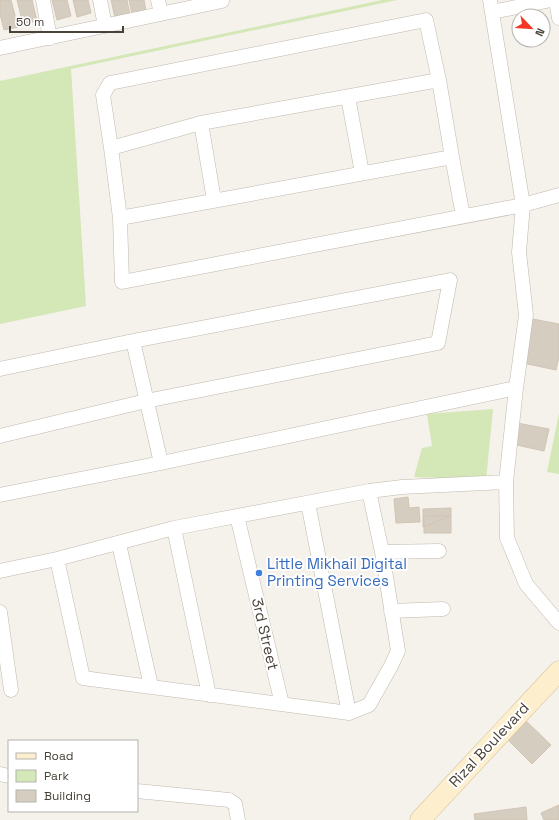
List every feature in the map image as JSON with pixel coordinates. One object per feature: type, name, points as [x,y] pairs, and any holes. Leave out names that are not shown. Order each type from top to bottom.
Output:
[{"type":"main road","name":"Rizal Boulevard","points":[[420,820],[559,671]]},
{"type":"street","points":[[43,0],[50,38]]},
{"type":"street","points":[[100,0],[105,26]]},
{"type":"street","points":[[158,0],[161,14]]},
{"type":"street","points":[[0,48],[223,0]]},
{"type":"street","points":[[551,0],[491,6],[523,205],[519,252],[526,315],[516,388],[506,482],[507,538],[526,584],[559,623]]},
{"type":"street","points":[[556,0],[559,18]]},
{"type":"street","points":[[463,216],[439,80],[426,20],[110,83],[103,95],[120,218],[122,282],[523,205],[559,195]]},
{"type":"street","points":[[111,148],[201,123],[439,80]]},
{"type":"street","points":[[348,97],[362,173]]},
{"type":"street","points":[[201,123],[214,200]]},
{"type":"street","points":[[120,218],[452,157]]},
{"type":"street","points":[[0,369],[133,341],[450,280],[438,343],[146,401],[0,436]]},
{"type":"street","points":[[133,341],[161,463]]},
{"type":"street","points":[[0,495],[161,463],[516,388]]},
{"type":"street","points":[[0,571],[119,544],[174,528],[369,491],[402,487],[506,482]]},
{"type":"street","points":[[56,559],[83,678],[350,713],[369,705],[398,651],[382,552],[369,491]]},
{"type":"street","points":[[308,503],[350,713]]},
{"type":"street","name":"3rd Street","points":[[237,516],[282,704]]},
{"type":"street","points":[[174,528],[209,695]]},
{"type":"street","points":[[119,544],[151,686]]},
{"type":"street","points":[[382,552],[439,551]]},
{"type":"street","points":[[391,611],[443,609]]},
{"type":"street","points":[[0,612],[3,661],[11,690]]},
{"type":"street","points":[[138,791],[230,800],[235,804],[238,820]]},
{"type":"green space","points":[[382,0],[397,0],[71,69],[86,306],[0,324],[0,81]]},
{"type":"green space","points":[[493,409],[486,480],[414,477],[422,448],[432,446],[427,414]]},
{"type":"green space","points":[[559,413],[559,474],[547,472]]},
{"type":"building","points":[[0,0],[11,0],[18,27],[4,30],[0,14]]},
{"type":"building","points":[[17,0],[32,0],[37,21],[23,24]]},
{"type":"building","points":[[52,0],[67,0],[71,16],[57,20]]},
{"type":"building","points":[[73,0],[88,0],[91,13],[77,17]]},
{"type":"building","points":[[111,0],[127,0],[130,15],[115,18]]},
{"type":"building","points":[[129,0],[144,0],[146,11],[132,14]]},
{"type":"building","points":[[533,319],[559,324],[559,357],[556,370],[523,363]]},
{"type":"building","points":[[517,423],[549,429],[544,451],[512,444]]},
{"type":"building","points":[[408,497],[409,508],[419,507],[420,522],[396,523],[394,499]]},
{"type":"building","points":[[451,508],[451,516],[423,527],[423,509]]},
{"type":"building","points":[[424,516],[451,516],[451,533],[424,533]]},
{"type":"building","points":[[521,716],[551,745],[532,764],[503,735]]},
{"type":"building","points":[[559,805],[559,820],[544,820],[541,813]]},
{"type":"building","points":[[526,807],[527,820],[475,820],[474,814]]},
{"type":"place","name":"Little Mikhail Digital Printing Services","points":[[259,573]]}]
